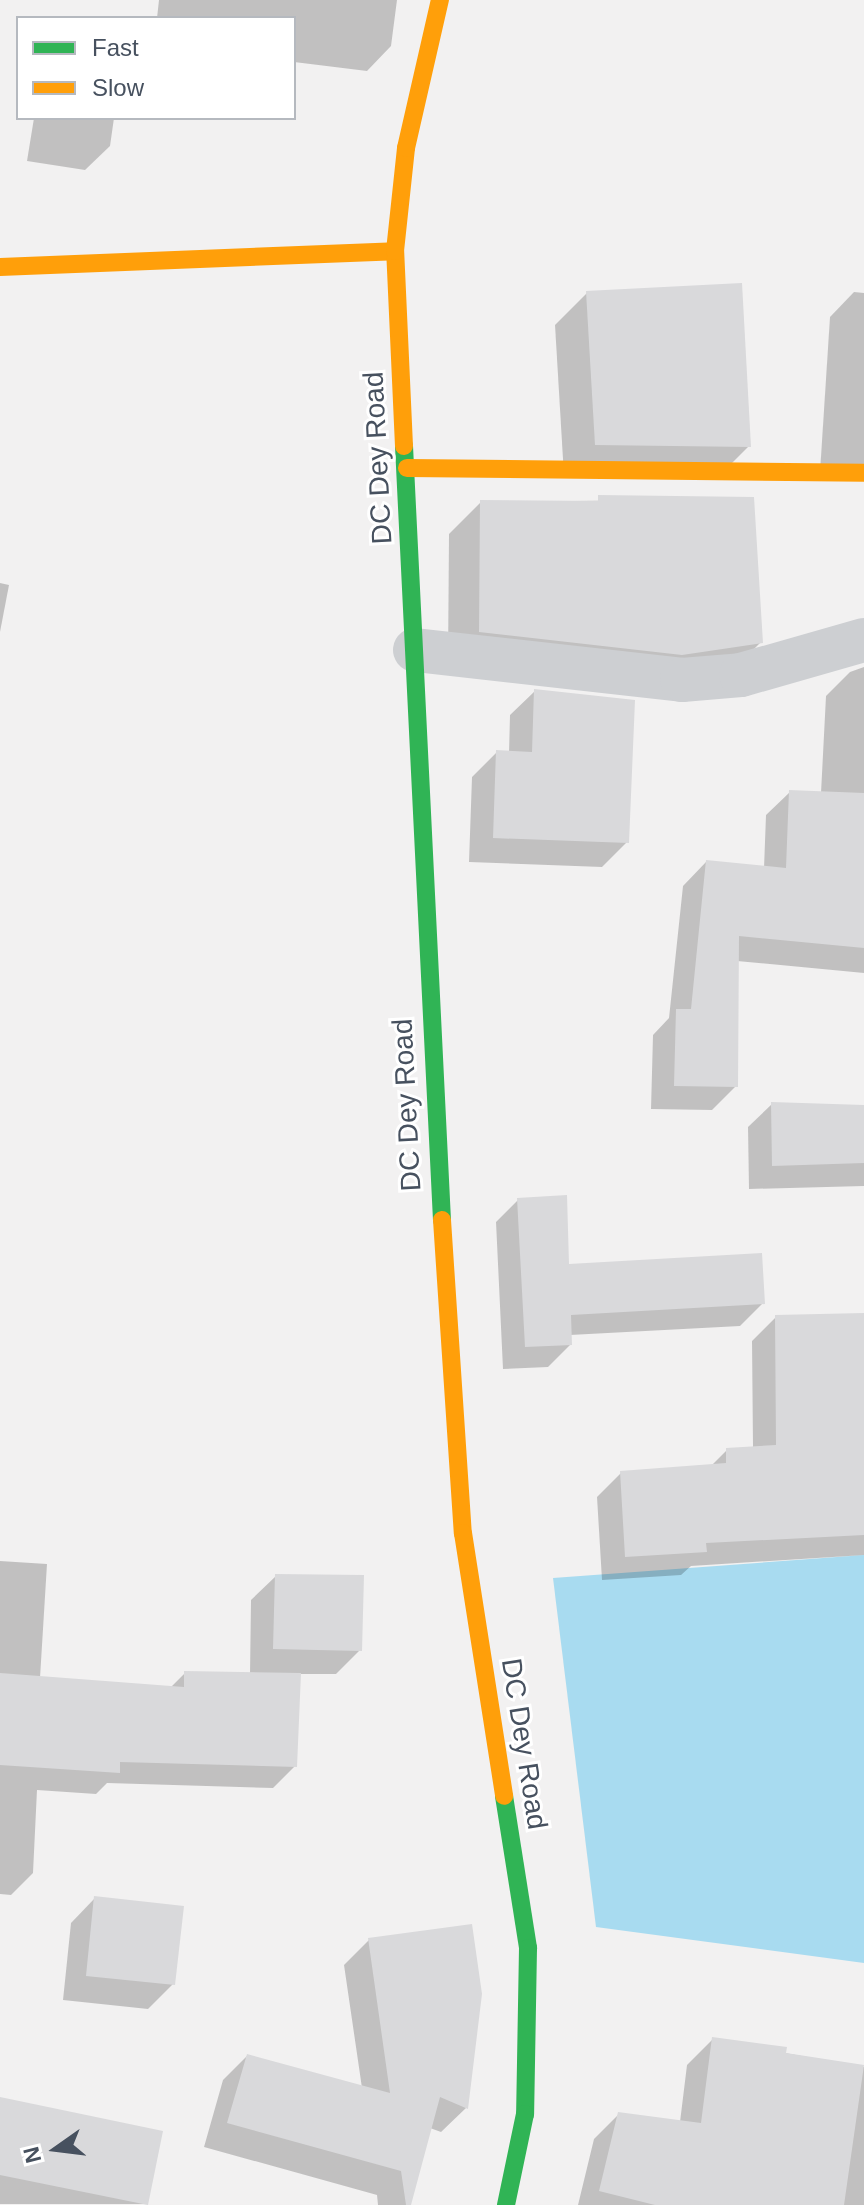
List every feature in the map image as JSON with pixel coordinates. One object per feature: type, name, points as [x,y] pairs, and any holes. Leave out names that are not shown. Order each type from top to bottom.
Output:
[{"type":"street","name":"DC Dey Road","points":[[440,0],[406,148],[395,251],[437,1163],[463,1533],[528,1948],[525,2114],[506,2205]]},
{"type":"street","points":[[0,267],[395,251]]},
{"type":"street","points":[[407,468],[864,473]]},
{"type":"street","points":[[415,650],[682,680],[741,675],[864,640]]},
{"type":"water","points":[[864,1555],[864,1963],[596,1927],[553,1578]]},
{"type":"building","points":[[742,283],[751,447],[595,445],[586,291]]},
{"type":"building","points":[[598,495],[754,497],[763,643],[682,655],[479,632],[480,500],[598,501]]},
{"type":"building","points":[[534,689],[635,700],[629,843],[493,838],[496,750],[532,752]]},
{"type":"building","points":[[789,790],[864,793],[864,948],[739,936],[738,1087],[674,1086],[676,1009],[691,1009],[706,860],[786,868]]},
{"type":"building","points":[[771,1102],[864,1105],[864,1163],[772,1166]]},
{"type":"building","points":[[567,1195],[569,1264],[762,1253],[765,1304],[571,1315],[572,1345],[525,1347],[517,1198]]},
{"type":"building","points":[[864,1313],[864,1535],[706,1543],[707,1552],[625,1557],[620,1471],[726,1463],[726,1448],[776,1445],[775,1315]]},
{"type":"building","points":[[275,1574],[364,1575],[362,1651],[273,1649]]},
{"type":"building","points":[[184,1671],[301,1673],[297,1767],[120,1762],[120,1773],[0,1765],[0,1673],[184,1687]]},
{"type":"building","points":[[94,1896],[184,1906],[175,1985],[86,1976]]},
{"type":"building","points":[[472,1924],[482,1994],[468,2109],[440,2097],[411,2205],[406,2205],[401,2171],[227,2123],[247,2054],[390,2093],[368,1938]]},
{"type":"building","points":[[712,2037],[787,2047],[786,2053],[864,2065],[844,2205],[655,2205],[599,2191],[618,2112],[701,2123]]},
{"type":"building","points":[[0,2097],[163,2131],[148,2205],[0,2175]]},
{"type":"traffic: fast","points":[[404,446],[442,1220]]},
{"type":"traffic: fast","points":[[504,1796],[528,1948],[525,2114],[506,2205]]},
{"type":"traffic: slow","points":[[404,446],[395,251],[406,148],[440,0]]},
{"type":"traffic: slow","points":[[0,267],[395,251]]},
{"type":"traffic: slow","points":[[407,468],[864,473]]},
{"type":"traffic: slow","points":[[442,1220],[463,1533],[504,1796]]}]
